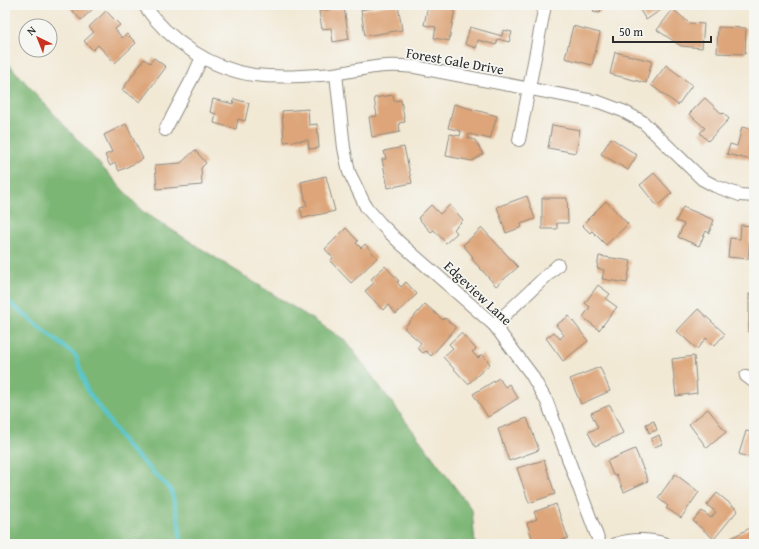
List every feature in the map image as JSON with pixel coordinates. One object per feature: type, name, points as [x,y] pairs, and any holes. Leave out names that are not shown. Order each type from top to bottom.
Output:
[{"type":"street","name":"Forest Gale Drive","points":[[144,5],[156,21],[167,32],[202,57],[216,64],[252,75],[297,77],[336,74],[386,66],[415,67],[599,102],[623,110],[643,122],[702,179],[715,186],[740,195],[754,196]]},
{"type":"street","points":[[519,140],[545,5]]},
{"type":"street","points":[[165,130],[202,57]]},
{"type":"street","name":"Edgeview Lane","points":[[336,74],[344,148],[349,172],[366,208],[400,242],[494,325],[531,374],[547,402],[600,544]]},
{"type":"street","points":[[494,325],[558,265]]},
{"type":"street","points":[[616,544],[628,540],[650,540],[666,544]]},
{"type":"green space","points":[[5,60],[142,211],[345,340],[472,510],[475,544],[5,544]]},
{"type":"building","points":[[67,5],[97,5],[81,20]]},
{"type":"building","points":[[388,5],[398,5],[402,30],[365,36],[361,10]]},
{"type":"building","points":[[428,5],[455,9],[449,41],[434,38],[436,27],[424,25]]},
{"type":"building","points":[[581,5],[602,5],[600,13],[593,12],[594,9]]},
{"type":"building","points":[[637,5],[668,5],[646,20]]},
{"type":"building","points":[[344,8],[349,39],[333,42],[331,28],[322,29],[319,11]]},
{"type":"building","points":[[673,9],[689,23],[704,24],[702,48],[681,46],[657,30]]},
{"type":"building","points":[[106,11],[120,25],[115,29],[122,38],[127,34],[136,43],[115,63],[98,45],[93,50],[84,41],[94,32],[89,27]]},
{"type":"building","points":[[573,26],[600,33],[592,65],[565,58]]},
{"type":"building","points":[[470,27],[502,36],[503,30],[512,32],[509,42],[498,39],[496,45],[478,40],[476,48],[465,44]]},
{"type":"building","points":[[718,27],[746,28],[745,54],[717,53]]},
{"type":"building","points":[[615,52],[652,61],[646,83],[610,74]]},
{"type":"building","points":[[154,58],[166,67],[140,102],[122,90],[144,59],[150,63]]},
{"type":"building","points":[[666,65],[692,85],[678,105],[651,85]]},
{"type":"building","points":[[393,95],[394,101],[401,100],[405,122],[399,123],[400,132],[372,137],[369,117],[377,116],[374,98]]},
{"type":"building","points":[[705,98],[722,114],[724,113],[729,119],[708,141],[700,133],[705,128],[689,114]]},
{"type":"building","points":[[213,99],[233,104],[234,99],[249,103],[245,121],[238,119],[236,129],[214,123],[216,114],[210,112]]},
{"type":"building","points":[[454,104],[497,116],[490,139],[469,134],[468,138],[475,140],[483,154],[472,161],[446,156],[450,134],[460,136],[461,131],[448,128]]},
{"type":"building","points":[[308,109],[309,125],[317,124],[319,148],[309,149],[308,140],[284,142],[282,111]]},
{"type":"building","points":[[126,124],[143,159],[119,171],[115,163],[110,166],[105,155],[112,152],[104,135]]},
{"type":"building","points":[[552,125],[580,130],[576,153],[548,148]]},
{"type":"building","points":[[742,127],[754,130],[754,157],[753,156],[751,160],[727,154],[730,144],[737,146]]},
{"type":"building","points":[[611,138],[637,155],[628,170],[601,154]]},
{"type":"building","points":[[404,147],[412,183],[388,188],[382,159],[386,159],[384,151]]},
{"type":"building","points":[[195,150],[206,163],[201,168],[202,185],[157,189],[155,165],[181,163]]},
{"type":"building","points":[[654,173],[672,193],[657,206],[640,185]]},
{"type":"building","points":[[326,176],[335,211],[303,218],[300,208],[307,206],[301,182]]},
{"type":"building","points":[[527,196],[535,219],[521,224],[522,227],[506,233],[497,207]]},
{"type":"building","points":[[542,198],[567,198],[568,223],[557,223],[557,229],[542,229]]},
{"type":"building","points":[[606,201],[628,224],[606,245],[592,231],[590,233],[582,225]]},
{"type":"building","points":[[431,205],[440,214],[450,205],[463,220],[454,229],[457,233],[446,243],[434,230],[431,232],[418,218]]},
{"type":"building","points":[[683,207],[714,220],[709,233],[706,231],[699,246],[678,237],[684,224],[676,221]]},
{"type":"building","points":[[741,225],[751,226],[748,259],[728,257],[730,238],[740,239]]},
{"type":"building","points":[[346,228],[358,241],[356,243],[361,248],[365,244],[377,258],[351,283],[330,261],[333,258],[325,249]]},
{"type":"building","points":[[482,228],[518,267],[496,286],[472,259],[473,257],[463,245]]},
{"type":"building","points":[[599,256],[631,261],[627,283],[602,279],[604,270],[597,268]]},
{"type":"building","points":[[385,266],[399,281],[397,282],[401,287],[406,282],[417,294],[396,314],[388,305],[383,310],[365,291],[374,283],[371,279]]},
{"type":"building","points":[[598,285],[610,294],[606,299],[617,307],[599,330],[583,317],[590,307],[585,303]]},
{"type":"building","points":[[749,294],[754,294],[754,332],[749,332]]},
{"type":"building","points":[[425,304],[443,320],[445,318],[456,328],[431,356],[426,351],[423,353],[417,348],[421,343],[404,328]]},
{"type":"building","points":[[698,309],[725,334],[714,346],[706,338],[697,349],[677,331]]},
{"type":"building","points":[[569,316],[588,341],[563,361],[546,338],[554,332],[560,339],[564,335],[556,325]]},
{"type":"building","points":[[461,333],[476,349],[472,352],[478,358],[482,354],[490,364],[468,384],[443,357],[453,348],[449,344]]},
{"type":"building","points":[[694,356],[697,393],[676,396],[672,359]]},
{"type":"building","points":[[600,367],[610,391],[581,404],[570,379]]},
{"type":"building","points":[[499,378],[505,387],[509,384],[518,398],[488,417],[473,394]]},
{"type":"building","points":[[610,405],[623,433],[595,446],[588,432],[598,428],[591,413]]},
{"type":"building","points":[[708,409],[726,432],[707,448],[689,424]]},
{"type":"building","points":[[527,418],[539,450],[509,461],[498,429]]},
{"type":"building","points":[[654,421],[657,430],[649,433],[646,424]]},
{"type":"building","points":[[746,431],[754,433],[754,459],[739,454]]},
{"type":"building","points":[[659,435],[662,444],[654,447],[651,439]]},
{"type":"building","points":[[635,449],[648,481],[624,492],[616,474],[613,475],[607,461]]},
{"type":"building","points":[[544,460],[555,494],[529,503],[517,468]]},
{"type":"building","points":[[675,474],[699,492],[681,518],[666,508],[668,506],[658,498]]},
{"type":"building","points":[[717,493],[738,510],[714,539],[693,521],[702,511],[711,518],[716,512],[707,505]]},
{"type":"building","points":[[556,504],[568,538],[552,544],[534,544],[527,523],[537,519],[534,512]]},
{"type":"building","points":[[754,526],[754,544],[732,544],[729,539]]},
{"type":"waterway","points":[[5,297],[10,303],[76,356],[87,390],[127,446],[171,490],[178,518],[181,544]]}]
